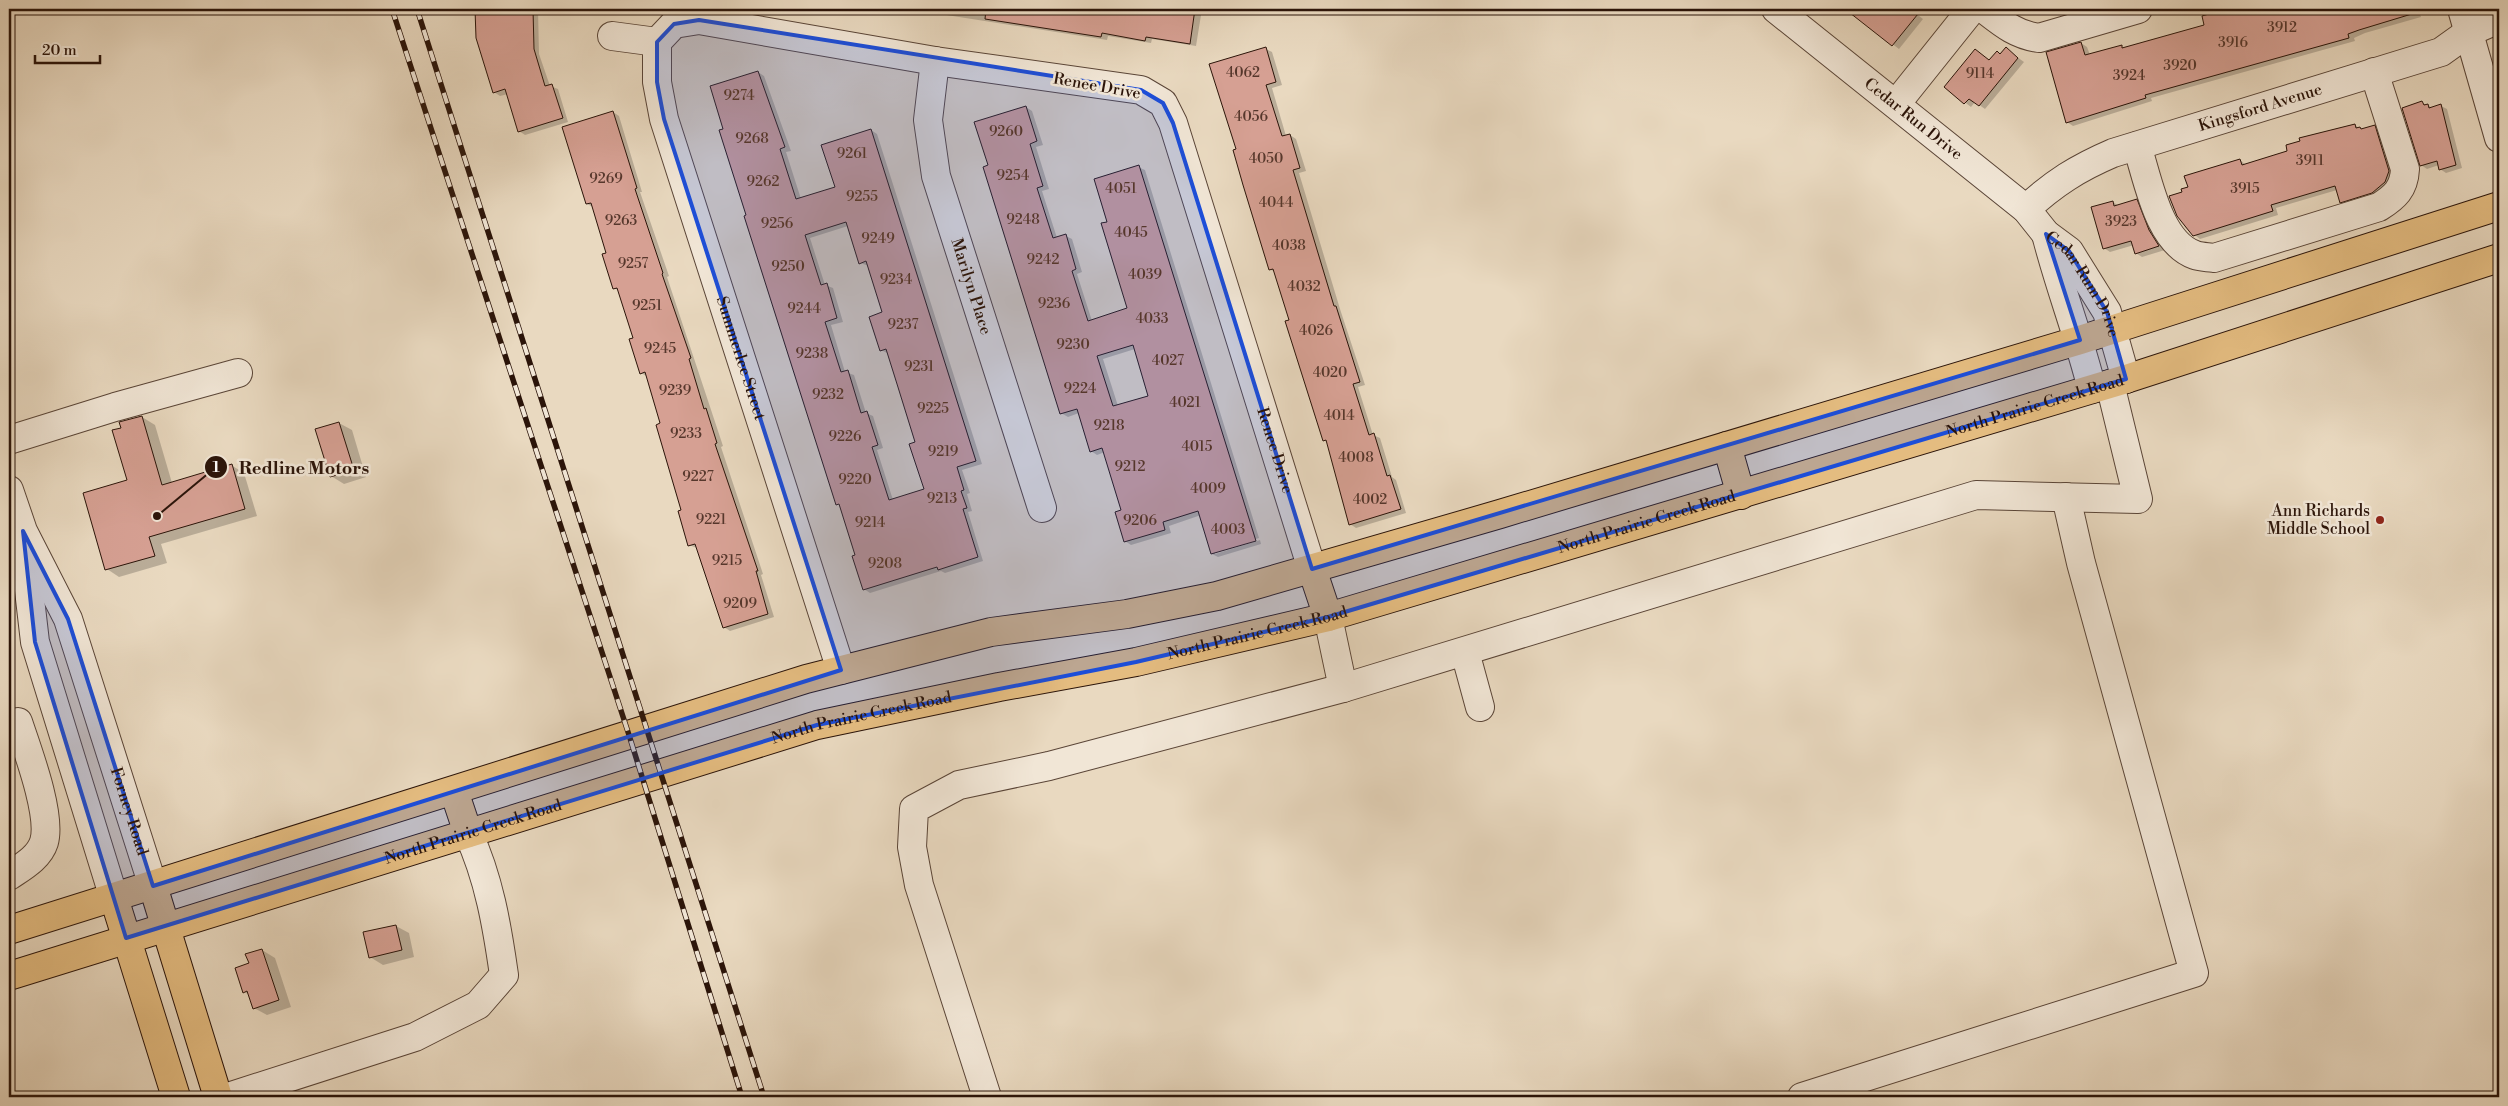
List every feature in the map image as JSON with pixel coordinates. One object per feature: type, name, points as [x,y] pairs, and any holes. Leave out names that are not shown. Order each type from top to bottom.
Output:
[{"type":"main road","points":[[9,930],[806,679],[991,632],[1127,614],[1217,596],[2080,340],[2112,328],[2499,206]]},
{"type":"main road","name":"North Prairie Creek Road","points":[[9,976],[126,938],[817,725],[1136,662],[1328,618],[2109,384],[2499,258]]},
{"type":"main road","points":[[1727,446],[1742,495]]},
{"type":"main road","points":[[1312,569],[1328,618]]},
{"type":"main road","points":[[454,790],[468,833]]},
{"type":"main road","name":"Forney Road","points":[[134,892],[165,927],[218,1097]]},
{"type":"main road","name":"Forney Road","points":[[134,892],[126,938],[176,1097]]},
{"type":"street","name":"Cedar Run Drive","points":[[1776,9],[2026,209],[2046,234]]},
{"type":"street","points":[[1896,104],[1972,9]]},
{"type":"street","points":[[1984,9],[2023,36],[2039,38],[2138,9]]},
{"type":"street","name":"Kingsford Avenue","points":[[2026,209],[2050,187],[2079,167],[2137,146],[2441,52],[2465,21],[2499,19]]},
{"type":"street","name":"Renee Drive","points":[[656,42],[674,24],[700,20],[935,60],[1141,90],[1163,103],[1173,123],[1312,569]]},
{"type":"street","points":[[2465,21],[2499,138]]},
{"type":"street","points":[[612,36],[656,42]]},
{"type":"street","name":"Summerlee Street","points":[[656,42],[657,82],[664,118],[841,670]]},
{"type":"street","name":"Marilyn Place","points":[[935,60],[928,120],[936,176],[1042,508]]},
{"type":"street","points":[[2137,146],[2163,226],[2176,244],[2195,255],[2214,258],[2379,207],[2394,198],[2404,184],[2405,169],[2374,72]]},
{"type":"street","name":"Cedar Rum Drive","points":[[2046,234],[2069,251],[2106,312],[2112,328],[2109,384]]},
{"type":"street","name":"Cedar Rum Drive","points":[[2046,234],[2053,262],[2080,340],[2109,384]]},
{"type":"street","points":[[9,440],[115,407],[238,373]]},
{"type":"street","points":[[987,1097],[919,886],[912,847],[914,809],[959,785],[1049,766],[1343,688],[1976,495],[2138,499],[2109,384]]},
{"type":"street","name":"Forney Road","points":[[9,490],[22,531],[68,619],[134,892]]},
{"type":"street","points":[[1802,1097],[2194,973],[2081,563],[2066,497]]},
{"type":"street","name":"Forney Road","points":[[22,531],[35,642],[134,892]]},
{"type":"street","points":[[1328,618],[1343,688]]},
{"type":"street","points":[[1465,652],[1480,707]]},
{"type":"street","points":[[9,876],[32,861],[44,842],[44,813],[18,722]]},
{"type":"street","points":[[228,1097],[415,1037],[478,1005],[504,975],[499,935],[482,862],[468,833]]},
{"type":"highlighted area","points":[[699,20],[1141,90],[1163,103],[1173,123],[1312,569],[2080,340],[2046,234],[2069,251],[2107,312],[2126,379],[1328,617],[1136,662],[817,725],[126,938],[35,642],[23,531],[68,619],[153,886],[841,670],[664,119],[657,82],[657,42],[674,24]]},
{"type":"building","points":[[475,9],[533,9],[534,49],[545,86],[552,84],[563,118],[518,132],[505,89],[493,93],[476,38]]},
{"type":"building","points":[[986,9],[1195,9],[1190,44],[1146,37],[1145,41],[1102,33],[1101,37],[985,19]]},
{"type":"building","points":[[1845,9],[1922,9],[1892,46]]},
{"type":"building","points":[[2226,9],[2415,9],[2415,13],[2348,34],[2349,38],[2145,95],[2146,98],[2066,123],[2046,52],[2081,42],[2085,55],[2122,45],[2122,48],[2204,25],[2202,16]]},
{"type":"building","points":[[1266,47],[1276,82],[1266,85],[1282,136],[1290,134],[1300,168],[1293,170],[1334,306],[1336,306],[1360,382],[1353,384],[1369,435],[1374,433],[1387,476],[1390,475],[1401,509],[1349,525],[1326,440],[1323,441],[1285,321],[1289,320],[1273,269],[1269,270],[1233,150],[1236,149],[1209,64]]},
{"type":"building","points":[[2006,47],[2018,58],[1979,106],[1969,99],[1964,104],[1944,87],[1975,49],[1989,60],[1997,51],[2000,54]]},
{"type":"building","points":[[758,71],[785,147],[780,149],[796,199],[835,187],[821,145],[871,129],[976,461],[957,467],[964,490],[961,491],[967,508],[963,509],[978,557],[938,570],[937,567],[863,590],[852,556],[855,555],[839,504],[836,505],[744,216],[746,215],[719,130],[723,129],[710,86]],"holes":[[[846,222],[859,264],[866,261],[882,312],[869,317],[880,351],[886,349],[915,442],[909,444],[924,489],[889,500],[872,447],[878,445],[867,411],[861,413],[848,370],[841,372],[825,322],[837,318],[827,283],[821,285],[805,235]]]},
{"type":"building","points":[[2422,101],[2424,105],[2428,104],[2429,108],[2441,104],[2456,165],[2439,170],[2437,161],[2420,166],[2402,108]]},
{"type":"building","points":[[1026,106],[1037,141],[1030,144],[1043,186],[1037,188],[1053,238],[1066,234],[1076,269],[1072,271],[1088,321],[1127,308],[1101,223],[1107,222],[1094,179],[1139,165],[1256,541],[1211,554],[1198,511],[1163,522],[1165,530],[1124,542],[1115,512],[1121,510],[1102,448],[1090,452],[1077,409],[1060,414],[983,167],[988,165],[974,122]],"holes":[[[1133,345],[1148,396],[1113,406],[1097,356]]]},
{"type":"building","points":[[613,111],[637,188],[635,189],[691,358],[689,359],[704,409],[706,408],[717,443],[715,444],[758,571],[756,571],[768,614],[723,628],[695,544],[688,546],[678,511],[681,510],[656,425],[660,423],[645,372],[640,374],[629,339],[633,338],[617,288],[613,289],[602,254],[606,253],[591,203],[586,204],[562,127]]},
{"type":"building","points":[[2355,124],[2356,128],[2360,127],[2361,129],[2375,125],[2389,171],[2385,182],[2372,193],[2340,203],[2335,186],[2271,205],[2273,211],[2193,236],[2177,216],[2169,196],[2182,192],[2181,189],[2188,187],[2184,176],[2240,159],[2242,165],[2287,151],[2286,145],[2300,141],[2299,138]]},
{"type":"building","points":[[2137,199],[2149,230],[2159,246],[2135,254],[2131,241],[2103,249],[2091,207],[2113,201],[2114,206]]},
{"type":"building","points":[[142,416],[162,485],[232,464],[245,509],[149,537],[155,556],[105,570],[83,493],[127,480],[112,430],[121,428],[119,422]]},
{"type":"building","points":[[339,422],[354,470],[330,477],[315,429]]},
{"type":"building","points":[[396,925],[402,950],[369,958],[363,932]]},
{"type":"building","points":[[262,949],[279,1000],[253,1009],[247,991],[243,993],[235,968],[249,963],[245,954]]},
{"type":"railway","points":[[392,9],[629,735],[742,1097]]},
{"type":"railway","points":[[417,9],[764,1097]]},
{"type":"place","name":"Redline Motors","points":[[157,516]]},
{"type":"place","name":"Ann Richards Middle School","points":[[2380,520]]}]
